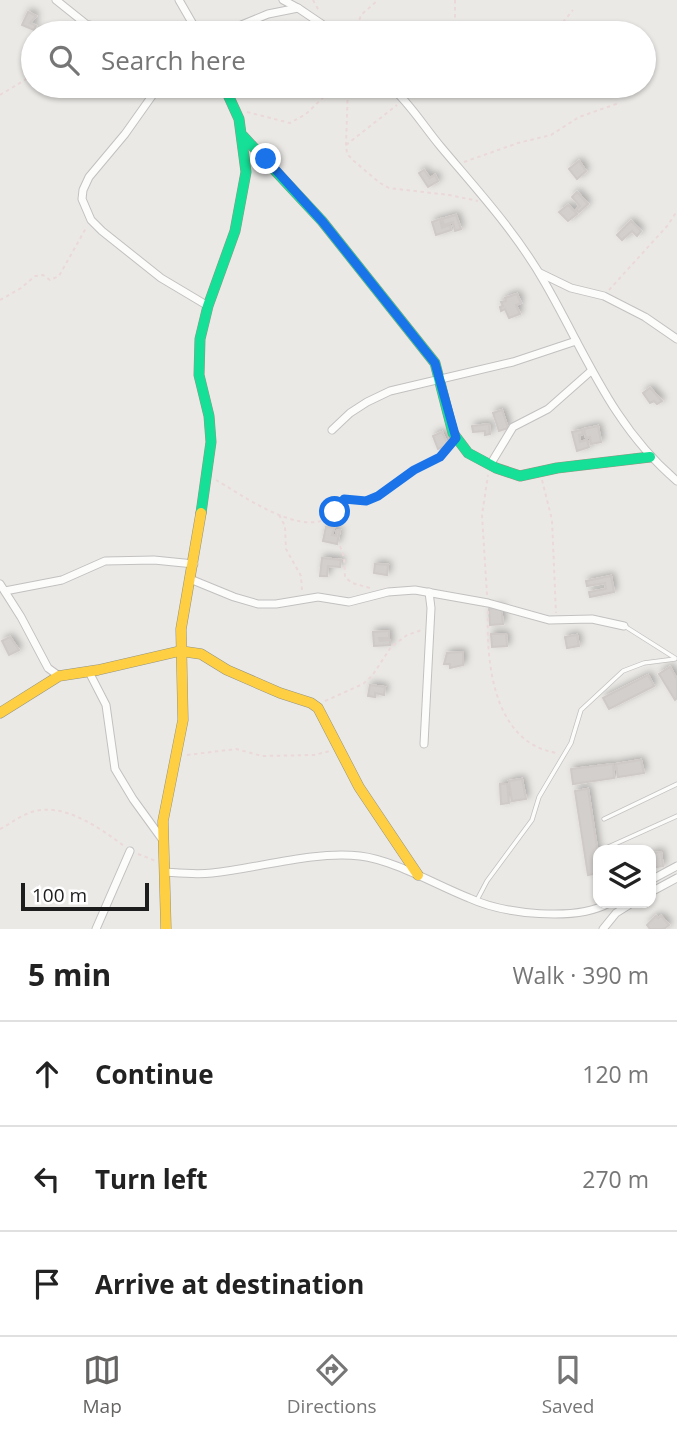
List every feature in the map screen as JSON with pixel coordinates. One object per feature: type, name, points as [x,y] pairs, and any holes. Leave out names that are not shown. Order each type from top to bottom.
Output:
[{"type":"street","points":[[56,0],[82,21]]},
{"type":"street","points":[[179,0],[191,21]]},
{"type":"street","points":[[283,0],[317,21]]},
{"type":"street","points":[[251,21],[268,14],[298,8]]},
{"type":"street","points":[[150,98],[119,142],[89,177],[82,199],[90,220],[161,278],[208,306]]},
{"type":"street","points":[[166,929],[162,839],[165,803],[180,741],[184,702],[180,651],[183,611],[194,564],[211,442],[199,374],[201,329],[240,212],[246,172],[243,135],[230,98]]},
{"type":"street","points":[[403,98],[491,204],[538,272],[591,371],[622,421],[650,457],[677,481]]},
{"type":"street","points":[[243,135],[322,221],[435,363],[456,438],[468,453],[520,476],[569,466],[650,457]]},
{"type":"street","points":[[538,272],[571,289],[604,296],[645,317],[677,339]]},
{"type":"street","points":[[332,430],[350,414],[390,391],[513,362],[576,341]]},
{"type":"street","points":[[490,465],[513,427],[548,409],[591,371]]},
{"type":"street","points":[[59,676],[48,668],[2,588],[62,579],[105,561],[194,564]]},
{"type":"street","points":[[190,579],[258,604],[318,597],[349,602],[388,592],[415,590],[488,603],[556,621],[592,619],[624,626]]},
{"type":"street","points":[[424,744],[430,628],[429,592]]},
{"type":"street","points":[[0,713],[59,676],[89,672],[180,651],[201,654],[227,670],[318,708],[359,787],[418,875]]},
{"type":"street","points":[[89,672],[106,705],[115,769],[162,839]]},
{"type":"street","points":[[96,929],[130,851]]},
{"type":"street","points":[[163,868],[209,874],[295,860],[350,856],[373,859],[493,906],[562,914],[598,908]]},
{"type":"street","points":[[656,877],[677,866]]},
{"type":"street","points":[[656,889],[677,878]]},
{"type":"street","points":[[603,929],[616,913],[624,908]]},
{"type":"lane","points":[[624,626],[676,659]]},
{"type":"lane","points":[[476,901],[487,881],[532,820],[539,797],[571,743],[581,710],[615,678],[634,666],[676,659]]},
{"type":"lane","points":[[604,820],[677,784]]},
{"type":"lane","points":[[613,845],[677,816]]},
{"type":"path","points":[[359,21],[361,15],[378,0]]},
{"type":"path","points":[[455,0],[456,21]]},
{"type":"path","points":[[564,21],[573,10]]},
{"type":"path","points":[[0,95],[21,82]]},
{"type":"path","points":[[236,110],[290,123],[306,114],[323,98]]},
{"type":"path","points":[[348,98],[347,154],[389,188],[449,195],[491,204]]},
{"type":"path","points":[[346,145],[358,133],[381,120],[393,107],[407,102]]},
{"type":"path","points":[[457,165],[517,143],[551,135],[579,117],[619,103]]},
{"type":"path","points":[[604,296],[668,225],[677,211]]},
{"type":"path","points":[[0,300],[35,276],[43,275],[50,280],[59,276],[90,220]]},
{"type":"path","points":[[207,475],[278,514],[300,522],[321,521],[330,517],[344,499],[366,501],[378,496],[414,470],[440,457],[456,438]]},
{"type":"path","points":[[490,465],[482,515],[489,650],[494,690],[500,708],[509,722],[534,744],[548,751],[565,754]]},
{"type":"path","points":[[539,473],[546,487],[552,520],[556,621]]},
{"type":"path","points":[[278,514],[285,526],[286,549],[301,576],[302,599]]},
{"type":"path","points":[[340,546],[344,557],[345,577],[352,583],[371,588]]},
{"type":"path","points":[[310,703],[336,698],[363,684],[372,676],[391,647],[407,635],[430,628]]},
{"type":"path","points":[[176,757],[236,749],[262,756],[314,755],[338,747]]},
{"type":"path","points":[[0,829],[30,812],[52,810],[103,831],[130,851],[163,868]]},
{"type":"building","points":[[28,12],[36,16],[32,21],[24,21]]},
{"type":"building","points":[[579,161],[586,171],[577,179],[569,169]]},
{"type":"building","points":[[424,170],[430,178],[435,175],[438,181],[428,187],[419,173]]},
{"type":"building","points":[[577,192],[588,204],[579,212],[576,210],[580,206],[572,197]]},
{"type":"building","points":[[568,205],[577,214],[568,221],[559,212]]},
{"type":"building","points":[[456,215],[461,229],[455,231],[453,222],[444,225],[442,219]]},
{"type":"building","points":[[440,219],[442,228],[450,225],[451,230],[436,235],[432,222]]},
{"type":"building","points":[[631,221],[641,231],[637,236],[632,231],[622,240],[617,235]]},
{"type":"building","points":[[517,294],[521,303],[516,305],[520,314],[509,318],[505,309],[501,311],[501,302]]},
{"type":"building","points":[[650,388],[662,401],[657,404],[654,401],[650,403],[643,393]]},
{"type":"building","points":[[502,410],[508,428],[499,431],[493,413]]},
{"type":"building","points":[[489,424],[490,434],[485,435],[485,431],[473,432],[472,426]]},
{"type":"building","points":[[598,426],[601,442],[591,444],[584,429]]},
{"type":"building","points":[[582,430],[583,434],[579,435],[580,442],[587,440],[589,447],[577,451],[572,432]]},
{"type":"building","points":[[442,432],[448,445],[438,449],[433,436]]},
{"type":"building","points":[[326,527],[334,528],[332,535],[336,536],[337,530],[340,530],[337,544],[323,541]]},
{"type":"building","points":[[322,558],[341,560],[340,567],[328,566],[327,576],[320,576]]},
{"type":"building","points":[[375,564],[388,565],[387,575],[374,573]]},
{"type":"building","points":[[611,576],[614,592],[590,597],[589,592],[606,589],[605,583],[587,586],[586,581]]},
{"type":"building","points":[[501,607],[503,624],[490,625],[489,609]]},
{"type":"building","points":[[389,631],[389,638],[379,638],[380,641],[390,640],[390,645],[374,646],[373,632]]},
{"type":"building","points":[[491,634],[506,634],[507,646],[492,647]]},
{"type":"building","points":[[577,635],[579,646],[567,648],[565,637]]},
{"type":"building","points":[[10,637],[19,650],[9,655],[2,641]]},
{"type":"building","points":[[463,652],[463,665],[450,668],[450,664],[444,664],[447,653]]},
{"type":"building","points":[[670,667],[677,679],[675,700],[659,674]]},
{"type":"building","points":[[648,675],[654,686],[609,709],[603,698]]},
{"type":"building","points":[[370,685],[385,687],[384,695],[375,693],[375,697],[368,696]]},
{"type":"building","points":[[641,760],[644,773],[618,777],[616,764]]},
{"type":"building","points":[[613,764],[614,778],[573,784],[571,769]]},
{"type":"building","points":[[522,779],[526,799],[512,801],[509,781]]},
{"type":"building","points":[[500,784],[507,784],[509,803],[501,804]]},
{"type":"building","points":[[588,789],[597,845],[593,845],[593,874],[588,875],[575,791]]},
{"type":"building","points":[[656,852],[661,852],[663,866],[656,867]]},
{"type":"building","points":[[656,916],[661,916],[669,925],[664,929],[650,929],[647,925]]},
{"type":"traffic: fast","points":[[201,513],[211,442],[209,416],[199,375],[200,339],[208,306],[235,231],[246,172],[239,119],[229,98]]},
{"type":"traffic: fast","points":[[243,136],[322,221],[435,363],[453,433],[468,453],[496,468],[520,476],[557,468],[650,457]]},
{"type":"traffic: slow","points":[[166,929],[163,821],[183,720],[181,629],[201,513]]},
{"type":"traffic: slow","points":[[0,713],[59,676],[180,651],[201,654],[227,670],[318,708],[359,787],[418,875]]},
{"type":"route","points":[[266,159],[322,221],[435,363],[456,438],[440,457],[404,476],[378,496],[366,501],[344,499],[339,502],[335,512]]}]
